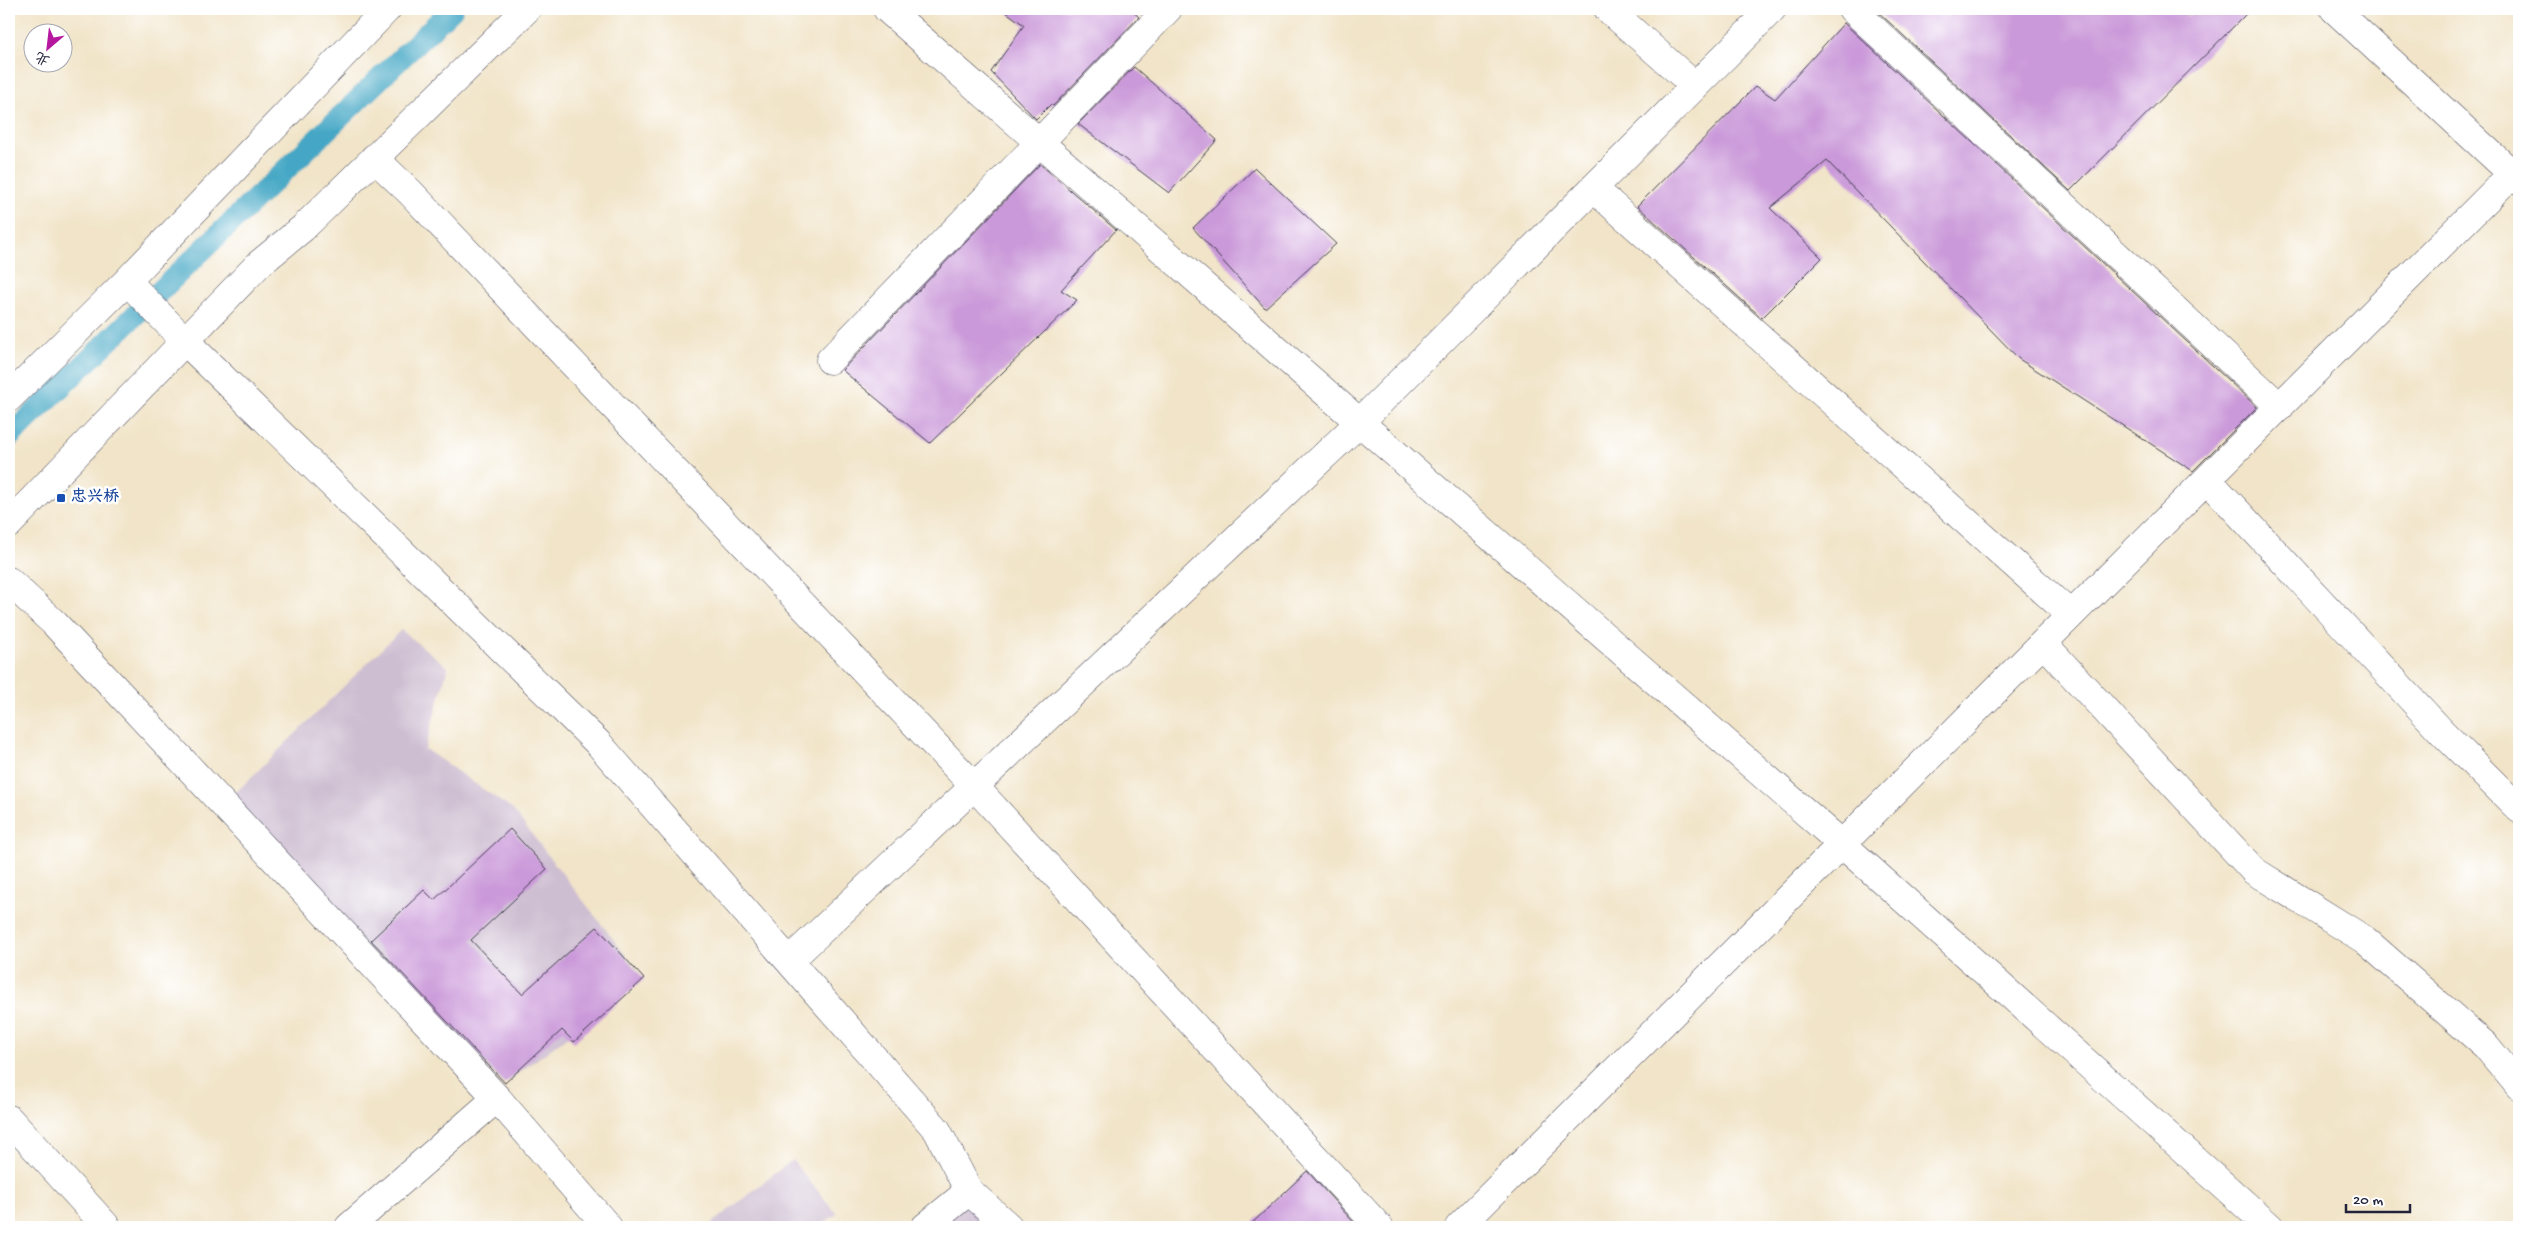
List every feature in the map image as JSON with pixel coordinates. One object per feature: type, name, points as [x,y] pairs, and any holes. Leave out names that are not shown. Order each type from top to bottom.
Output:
[{"type":"street","points":[[9,398],[134,288],[388,9]]},
{"type":"street","points":[[9,524],[259,264],[303,228],[527,9]]},
{"type":"street","points":[[887,9],[1842,844],[2270,1227]]},
{"type":"street","points":[[830,360],[1168,9]]},
{"type":"street","points":[[1608,9],[1695,86]]},
{"type":"street","points":[[789,961],[1359,423],[1772,9]]},
{"type":"street","points":[[1852,9],[2280,407]]},
{"type":"street","points":[[1459,1227],[2207,479],[2517,173],[2334,9]]},
{"type":"street","points":[[374,158],[410,192],[974,786],[1378,1227]]},
{"type":"street","points":[[1593,188],[2072,615]]},
{"type":"street","points":[[134,288],[186,342],[598,743],[937,1130],[969,1191],[1009,1227]]},
{"type":"street","points":[[2207,479],[2443,733],[2519,809]]},
{"type":"street","points":[[9,581],[55,624],[497,1098],[608,1227]]},
{"type":"street","points":[[2044,643],[2254,870],[2365,940],[2486,1046],[2519,1086]]},
{"type":"street","points":[[349,1227],[497,1098]]},
{"type":"street","points":[[9,1119],[108,1227]]},
{"type":"street","points":[[925,1227],[969,1191]]},
{"type":"shaded area","points":[[401,630],[448,667],[425,749],[513,810],[644,979],[504,1084],[223,805]]},
{"type":"shaded area","points":[[792,1160],[837,1214],[817,1227],[707,1227]]},
{"type":"shaded area","points":[[969,1191],[1009,1227],[941,1227]]},
{"type":"building","points":[[1002,9],[1130,9],[1139,17],[1053,106],[1051,104],[1036,119],[991,72],[1024,25]]},
{"type":"building","points":[[1875,9],[2180,9],[2188,16],[2196,9],[2251,9],[2070,191]]},
{"type":"building","points":[[1844,23],[2257,407],[2193,471],[2019,359],[1827,161],[1770,208],[1822,258],[1762,318],[1637,206],[1756,86],[1775,99]]},
{"type":"building","points":[[1134,67],[1217,140],[1169,193],[1078,124]]},
{"type":"building","points":[[1040,164],[1116,230],[1061,290],[1077,300],[930,443],[842,370]]},
{"type":"building","points":[[1255,168],[1336,244],[1265,308],[1193,228]]},
{"type":"building","points":[[510,829],[547,869],[471,940],[522,994],[597,927],[644,979],[574,1042],[562,1030],[505,1083],[371,940],[424,890],[434,900]]},
{"type":"building","points":[[1307,1171],[1358,1227],[1248,1227]]},
{"type":"waterway","points":[[9,437],[452,9]]},
{"type":"place","name":"忠兴桥","points":[[61,498]]}]
